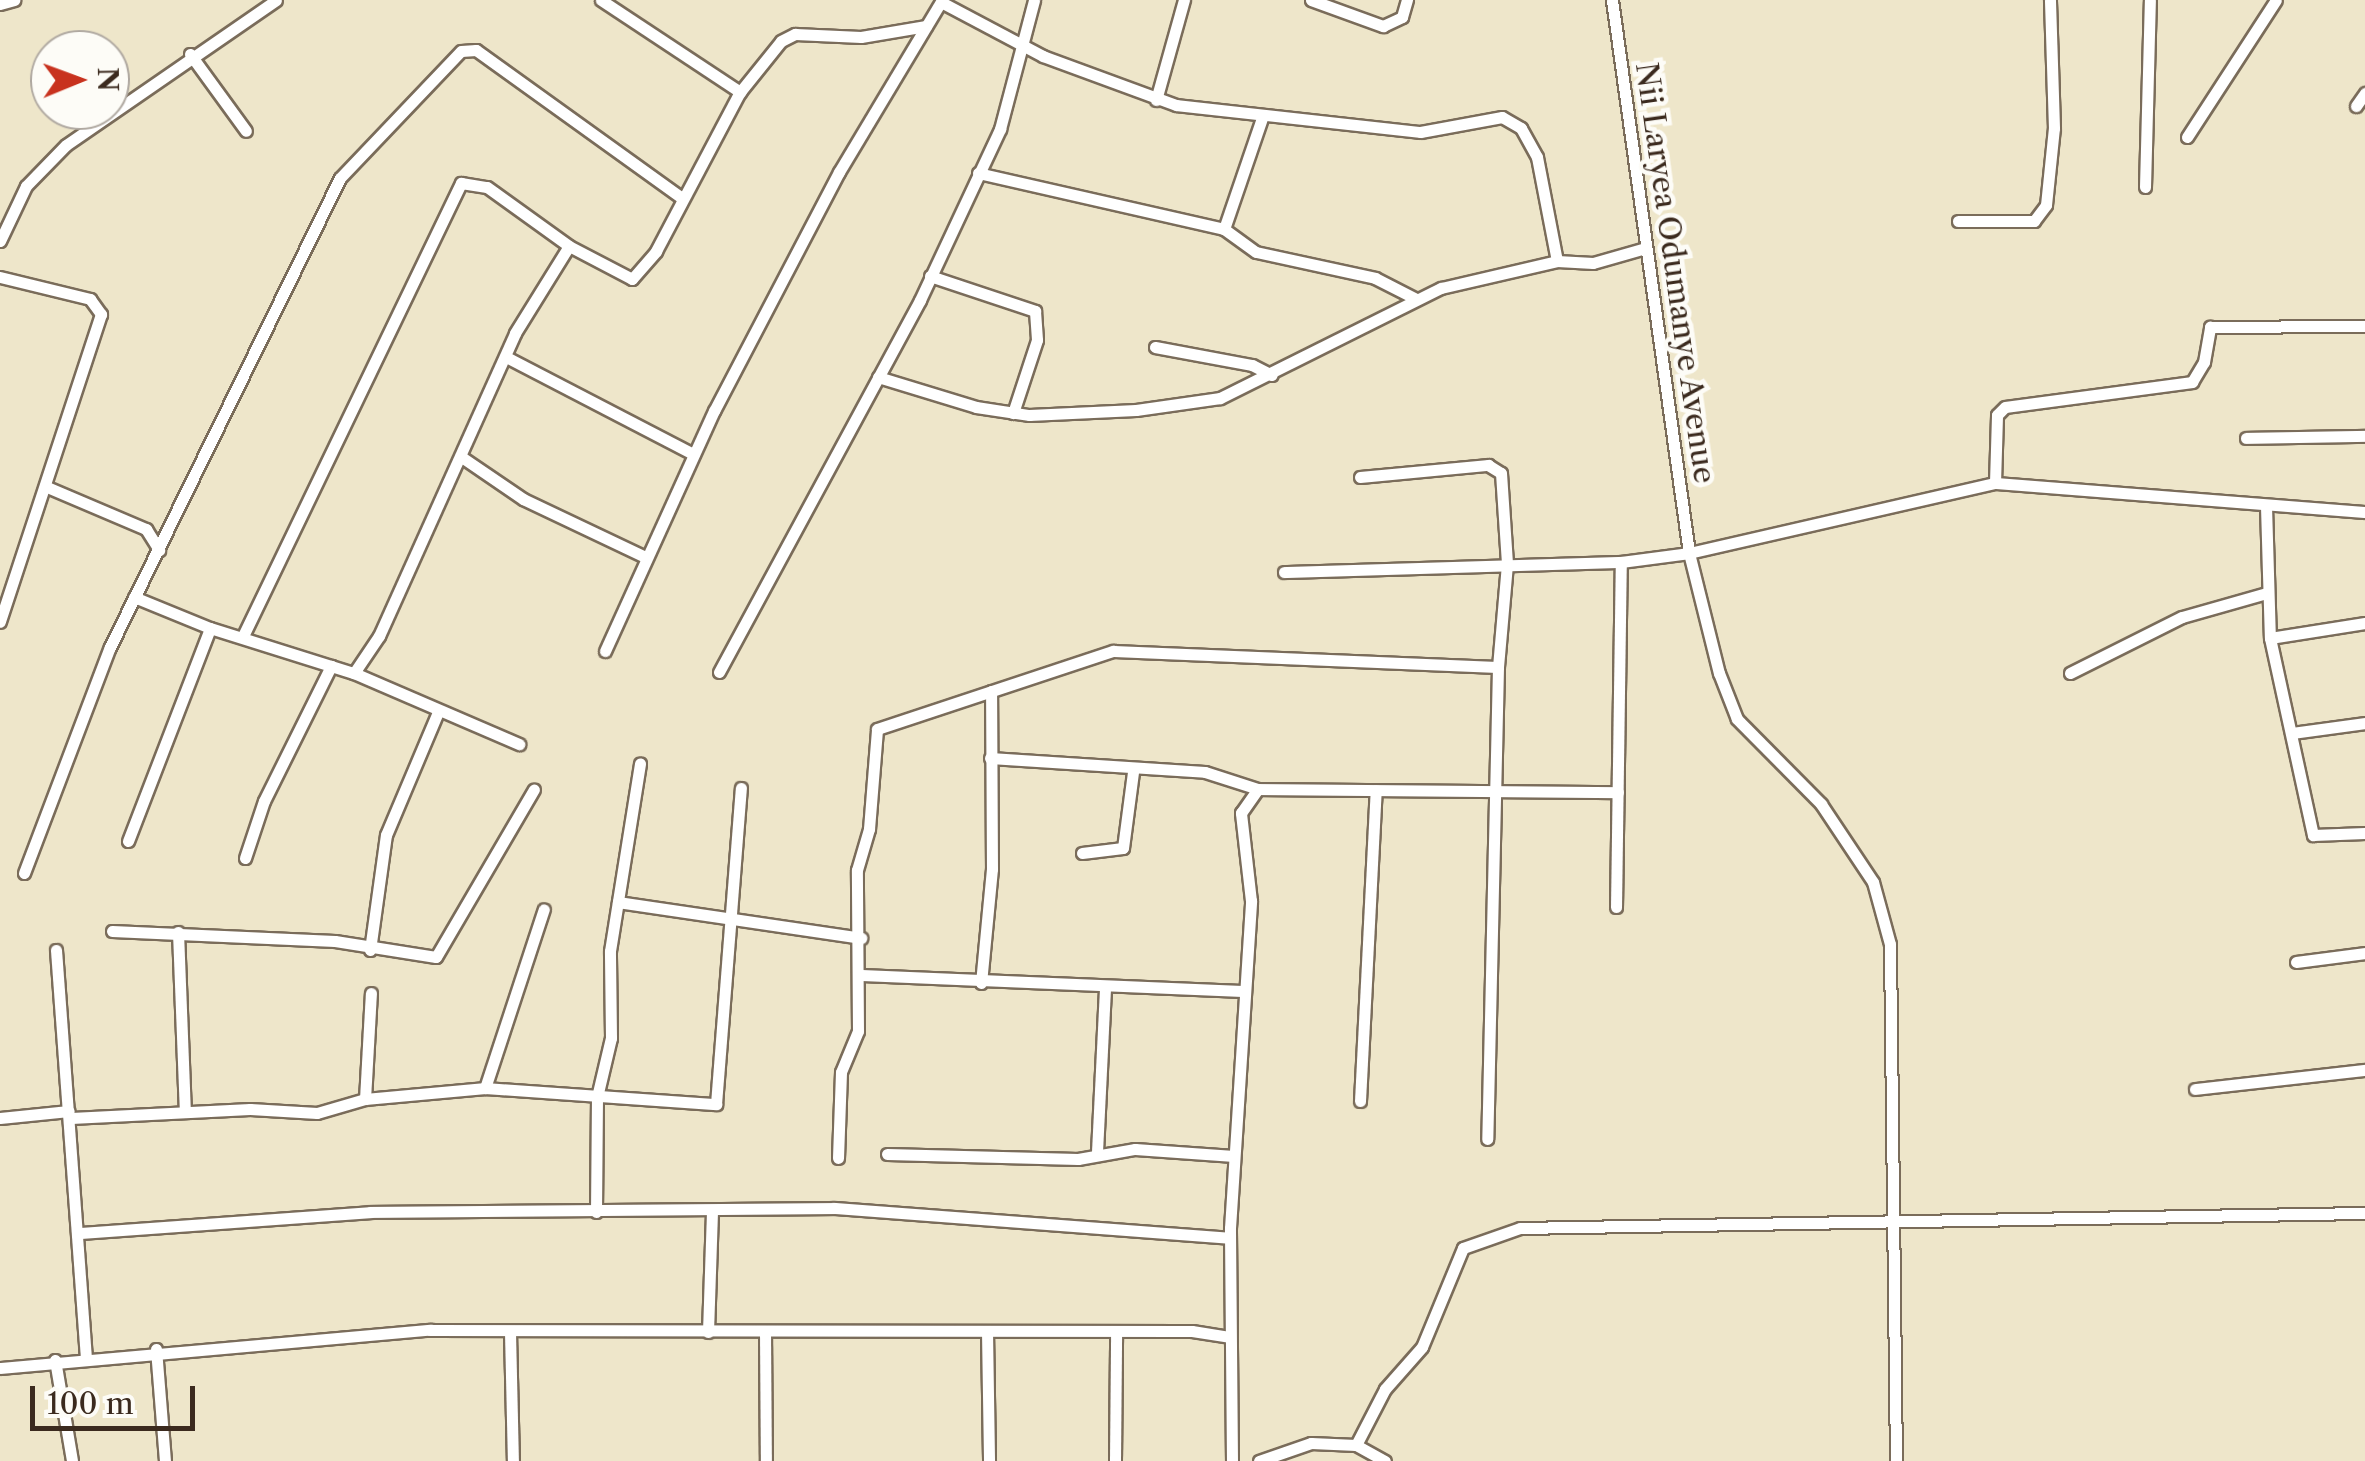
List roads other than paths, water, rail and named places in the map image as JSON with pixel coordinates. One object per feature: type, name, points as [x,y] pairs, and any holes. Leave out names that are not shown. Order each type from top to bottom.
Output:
[{"type":"street","points":[[0,4],[14,0]]},
{"type":"street","points":[[0,242],[40,168],[190,54],[276,0]]},
{"type":"street","points":[[601,0],[740,92]]},
{"type":"street","points":[[719,672],[930,276],[1017,78],[1021,45],[1034,0]]},
{"type":"street","points":[[1156,100],[1184,0]]},
{"type":"street","points":[[1311,0],[1383,26],[1402,17],[1407,0]]},
{"type":"street","name":"Nii Laryea Odumanye Avenue","points":[[1612,0],[1642,249],[1689,554],[1737,719],[1821,804],[1874,882],[1890,944],[1896,1461]]},
{"type":"street","points":[[1958,221],[2034,221],[2046,206],[2054,128],[2050,0]]},
{"type":"street","points":[[2145,187],[2150,0]]},
{"type":"street","points":[[2187,137],[2276,0]]},
{"type":"street","points":[[605,650],[643,556],[692,454],[840,172],[941,1],[1021,45],[1156,100],[1262,118],[1420,132],[1484,117],[1513,121],[1538,157],[1557,260]]},
{"type":"street","points":[[243,636],[462,183],[487,187],[569,246],[622,275],[640,276],[740,92],[781,41],[796,34],[861,37],[926,26]]},
{"type":"street","points":[[24,873],[134,596],[340,178],[462,51],[476,50],[682,198]]},
{"type":"street","points":[[190,54],[246,130]]},
{"type":"street","points":[[2356,106],[2365,92]]},
{"type":"street","points":[[1224,230],[1262,118]]},
{"type":"street","points":[[978,173],[1224,230],[1256,252],[1376,278],[1416,298]]},
{"type":"street","points":[[354,673],[380,636],[528,307],[569,246]]},
{"type":"street","points":[[878,377],[1013,413],[1170,405],[1220,398],[1272,375],[1416,298],[1557,260],[1593,263],[1642,249]]},
{"type":"street","points":[[930,276],[1035,311],[1037,340],[1013,413]]},
{"type":"street","points":[[0,277],[90,299],[100,314],[47,487],[0,622]]},
{"type":"street","points":[[1996,483],[1997,415],[2005,407],[2192,382],[2204,362],[2210,327],[2365,326]]},
{"type":"street","points":[[1154,347],[1272,375]]},
{"type":"street","points":[[506,357],[692,454]]},
{"type":"street","points":[[2246,438],[2365,436]]},
{"type":"street","points":[[463,458],[524,500],[643,556]]},
{"type":"street","points":[[1360,478],[1496,466],[1507,564],[1498,666],[1487,1139]]},
{"type":"street","points":[[1284,572],[1621,562],[1689,554],[1996,483],[2365,512]]},
{"type":"street","points":[[47,487],[146,529],[159,550]]},
{"type":"street","points":[[2266,506],[2270,638],[2313,835],[2365,833]]},
{"type":"street","points":[[1616,907],[1621,562]]},
{"type":"street","points":[[2070,673],[2182,616],[2266,593]]},
{"type":"street","points":[[134,596],[210,628],[354,673],[519,744]]},
{"type":"street","points":[[2270,638],[2365,624]]},
{"type":"street","points":[[128,840],[210,628]]},
{"type":"street","points":[[838,1158],[841,1072],[858,1030],[861,938],[857,870],[868,829],[877,729],[1113,651],[1498,666]]},
{"type":"street","points":[[245,858],[264,801],[331,666]]},
{"type":"street","points":[[981,983],[992,869],[991,691]]},
{"type":"street","points":[[370,950],[386,834],[438,712]]},
{"type":"street","points":[[2292,733],[2365,724]]},
{"type":"street","points":[[990,758],[1132,772],[1204,772],[1258,789],[1618,792]]},
{"type":"street","points":[[596,1212],[597,1097],[611,1038],[608,969],[640,763]]},
{"type":"street","points":[[1082,853],[1122,848],[1132,772]]},
{"type":"street","points":[[0,1118],[185,1111],[317,1114],[365,1098],[485,1088],[716,1104],[734,920],[741,788]]},
{"type":"street","points":[[112,931],[335,941],[426,958],[442,953],[534,789]]},
{"type":"street","points":[[1232,1461],[1230,1238],[1250,901],[1241,813],[1258,789]]},
{"type":"street","points":[[1360,1101],[1376,790]]},
{"type":"street","points":[[618,902],[861,938]]},
{"type":"street","points":[[485,1088],[544,909]]},
{"type":"street","points":[[178,932],[185,1111]]},
{"type":"street","points":[[56,950],[86,1356]]},
{"type":"street","points":[[2296,962],[2365,953]]},
{"type":"street","points":[[861,975],[1243,991]]},
{"type":"street","points":[[1096,1152],[1105,988]]},
{"type":"street","points":[[365,1098],[371,992]]},
{"type":"street","points":[[2195,1089],[2365,1070]]},
{"type":"street","points":[[887,1154],[1078,1159],[1096,1152],[1234,1156]]},
{"type":"street","points":[[79,1233],[370,1212],[834,1208],[1230,1238]]},
{"type":"street","points":[[708,1332],[712,1210]]},
{"type":"street","points":[[1356,1445],[1385,1390],[1422,1347],[1463,1248],[1520,1228],[1580,1222],[1895,1223],[2365,1213]]},
{"type":"street","points":[[0,1368],[156,1349],[408,1331],[988,1331],[1228,1337]]},
{"type":"street","points":[[988,1331],[988,1461]]},
{"type":"street","points":[[510,1332],[513,1461]]},
{"type":"street","points":[[766,1332],[766,1461]]},
{"type":"street","points":[[1115,1461],[1116,1335]]},
{"type":"street","points":[[156,1349],[165,1461]]},
{"type":"street","points":[[55,1360],[72,1461]]},
{"type":"street","points":[[1259,1461],[1311,1443],[1356,1445],[1385,1461]]}]
